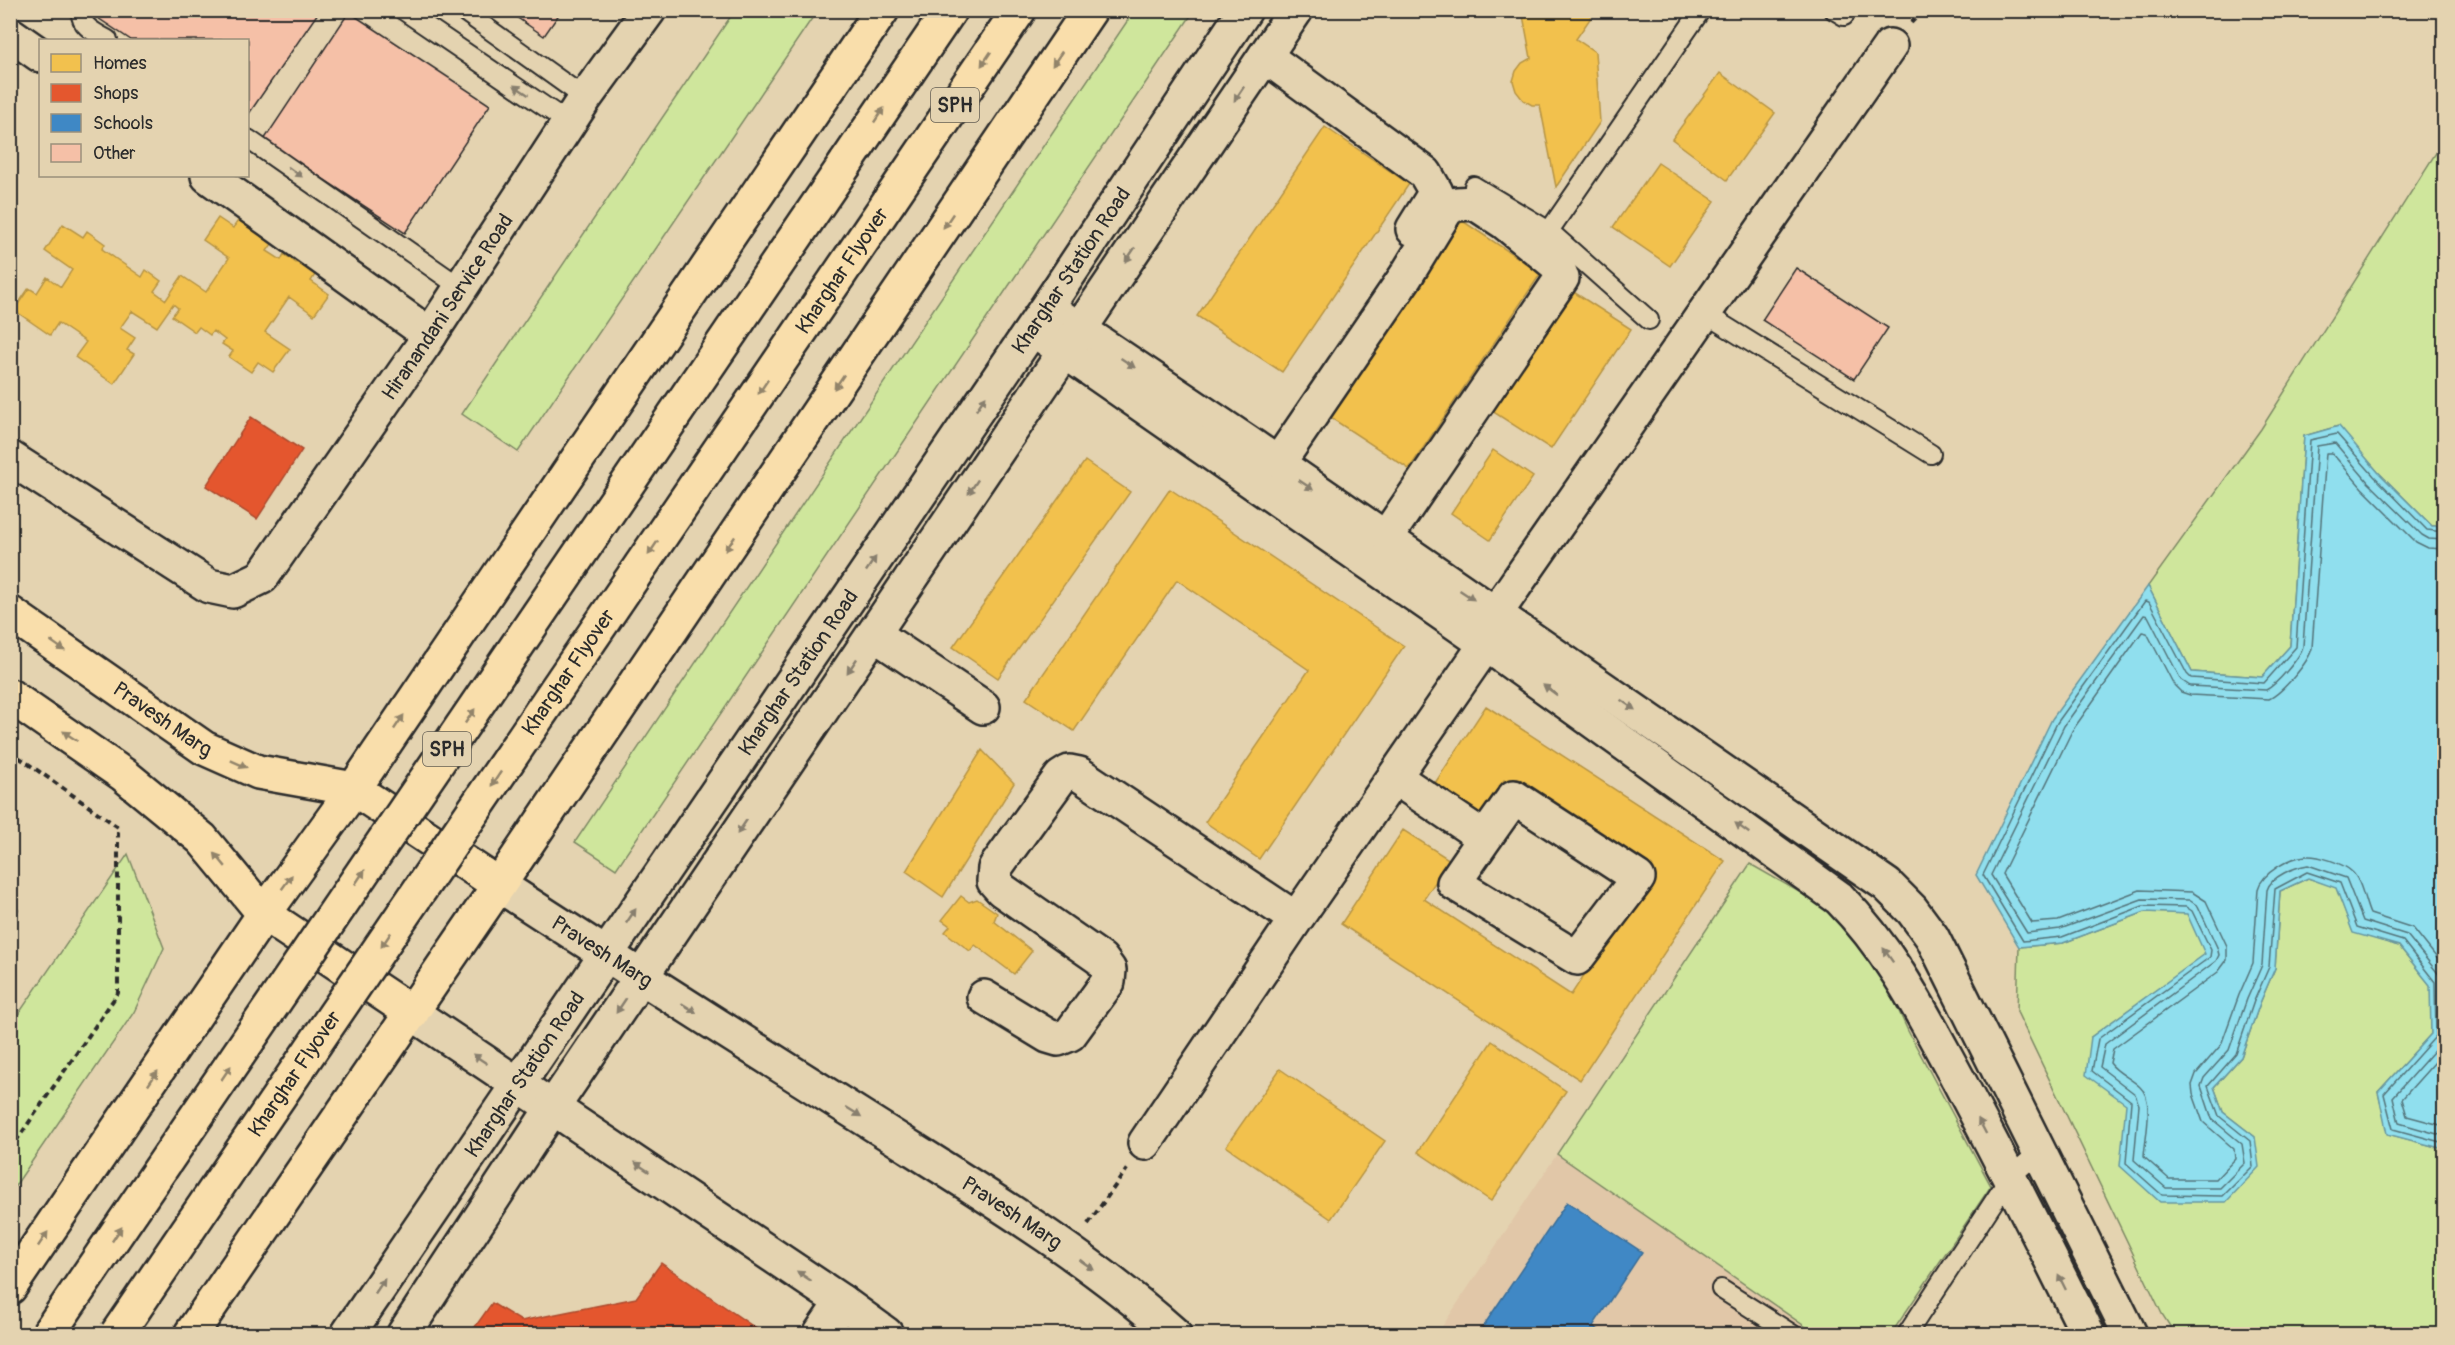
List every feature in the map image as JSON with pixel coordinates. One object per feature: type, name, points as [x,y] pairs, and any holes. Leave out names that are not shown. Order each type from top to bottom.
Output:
[{"type":"main road","points":[[10,1287],[264,914],[354,789],[882,10]]},
{"type":"main road","name":"SPH","points":[[48,1335],[950,10]]},
{"type":"main road","name":"Kharghar Flyover","points":[[117,1335],[1019,10]]},
{"type":"main road","points":[[191,1335],[499,885],[1090,10]]},
{"type":"main road","name":"Pravesh Marg","points":[[10,612],[204,748],[258,772],[354,789],[499,885]]},
{"type":"main road","points":[[10,696],[124,774],[187,826],[202,839],[264,914],[412,1013]]},
{"type":"street","name":"Kharghar Station Road","points":[[348,1335],[1039,318],[1245,10]]},
{"type":"street","name":"Kharghar Station Road","points":[[404,1335],[553,1107],[1296,10]]},
{"type":"street","name":"Hiranandani Service Road","points":[[10,458],[209,586],[233,591],[262,577],[430,335],[641,13]]},
{"type":"street","points":[[10,34],[39,54]]},
{"type":"street","points":[[1145,1143],[1394,777],[1704,313],[1890,46]]},
{"type":"street","points":[[1265,56],[1425,173],[1436,192],[1269,460]]},
{"type":"street","points":[[209,177],[430,335]]},
{"type":"street","points":[[1269,460],[1406,276],[1447,209],[1456,204],[1475,203],[1504,222],[1557,265],[1562,278],[1385,539]]},
{"type":"street","points":[[1039,318],[1491,629],[1887,885],[1912,910],[1932,937],[2130,1335]]},
{"type":"street","points":[[1072,341],[1269,460],[1385,539],[1491,629],[1839,898],[1861,920],[1892,961],[1908,988],[2010,1177],[2088,1335]]},
{"type":"street","points":[[874,634],[983,707]]},
{"type":"street","points":[[984,997],[1047,1036],[1058,1039],[1071,1034],[1108,982],[1109,970],[1101,959],[1002,890],[994,881],[995,868],[1061,777],[1069,772],[1080,774],[1296,919]]},
{"type":"street","points":[[1394,777],[1485,838]]},
{"type":"street","points":[[1514,796],[1638,878],[1577,958],[1454,883],[1485,838],[1514,796]]},
{"type":"street","name":"Pravesh Marg","points":[[499,885],[991,1198],[1134,1299],[1174,1335]]},
{"type":"street","points":[[412,1013],[842,1302],[886,1335]]},
{"type":"street","points":[[820,1335],[842,1302]]},
{"type":"lane","points":[[81,10],[80,18],[84,24],[106,39]]},
{"type":"lane","points":[[403,10],[577,111]]},
{"type":"lane","points":[[462,10],[577,111]]},
{"type":"lane","points":[[1549,231],[1701,10]]},
{"type":"lane","points":[[249,140],[460,287]]},
{"type":"lane","points":[[1474,186],[1549,231],[1649,320]]},
{"type":"lane","points":[[1704,313],[1931,454]]},
{"type":"lane","points":[[1907,1335],[2010,1177],[2040,1151]]},
{"type":"lane","points":[[1721,1289],[1792,1335]]},
{"type":"path","points":[[10,751],[118,827],[118,993],[10,1150]]},
{"type":"path","points":[[1068,1251],[1145,1143]]},
{"type":"shaded area","points":[[1557,1154],[1816,1334],[1437,1334]]},
{"type":"green space","points":[[735,10],[817,11],[518,452],[462,414]]},
{"type":"green space","points":[[1134,11],[1194,11],[616,869],[575,842]]},
{"type":"green space","points":[[2444,140],[2444,526],[2432,526],[2378,472],[2338,426],[2304,436],[2290,646],[2262,677],[2192,672],[2148,586],[2261,429]]},
{"type":"green space","points":[[128,854],[164,948],[134,1012],[11,1192],[11,1025]]},
{"type":"green space","points":[[1750,864],[1836,913],[1886,983],[1908,1031],[1991,1186],[1891,1334],[1816,1334],[1557,1154]]},
{"type":"green space","points":[[2308,878],[2336,887],[2353,932],[2399,946],[2431,986],[2431,1034],[2378,1092],[2388,1134],[2444,1149],[2444,1334],[2175,1334],[2162,1314],[2017,1012],[2019,947],[2063,943],[2145,912],[2187,913],[2206,954],[2091,1037],[2255,1137],[2223,1112],[2214,1087],[2241,1057],[2275,968],[2280,891]]},
{"type":"water","points":[[2339,426],[2378,472],[2432,526],[2444,526],[2444,1149],[2387,1134],[2378,1092],[2431,1034],[2430,985],[2399,946],[2353,933],[2336,888],[2308,878],[2280,891],[2275,968],[2241,1057],[2214,1087],[2223,1112],[2255,1137],[2259,1167],[2226,1202],[2160,1202],[2120,1166],[2126,1104],[2086,1075],[2091,1037],[2205,954],[2187,914],[2145,912],[2063,943],[2019,947],[1976,875],[2052,719],[2148,586],[2192,672],[2262,677],[2290,646],[2304,436]]},
{"type":"building: Homes","points":[[1522,10],[1596,10],[1576,39],[1595,52],[1600,122],[1556,187],[1540,105],[1532,105],[1523,100],[1516,91],[1513,81],[1522,63],[1531,58]]},
{"type":"building: Homes","points":[[1720,73],[1775,113],[1727,180],[1672,139]]},
{"type":"building: Homes","points":[[1325,127],[1409,184],[1282,372],[1197,316]]},
{"type":"building: Homes","points":[[1658,163],[1715,201],[1670,266],[1613,227]]},
{"type":"building: Homes","points":[[242,215],[265,232],[262,237],[272,244],[267,251],[281,260],[284,254],[296,263],[300,257],[318,270],[311,281],[329,294],[314,315],[289,297],[265,332],[290,349],[273,372],[258,362],[251,372],[229,357],[233,351],[222,344],[225,340],[213,331],[210,335],[199,327],[195,332],[172,316],[178,308],[173,304],[157,327],[132,311],[120,328],[135,338],[127,350],[134,354],[114,384],[75,357],[86,342],[58,323],[50,335],[14,310],[29,288],[37,293],[47,277],[61,287],[72,270],[45,251],[63,224],[83,237],[87,231],[105,244],[102,249],[142,277],[146,270],[161,281],[154,291],[166,300],[182,276],[206,292],[229,258],[203,240],[218,218],[233,228]]},
{"type":"building: Homes","points":[[1461,220],[1541,273],[1409,469],[1328,416]]},
{"type":"building: Homes","points":[[1572,291],[1631,329],[1551,449],[1492,411]]},
{"type":"building: Homes","points":[[1493,450],[1533,477],[1490,540],[1451,513]]},
{"type":"building: Homes","points":[[1085,461],[1130,492],[998,678],[953,647]]},
{"type":"building: Homes","points":[[1170,489],[1404,646],[1259,859],[1205,822],[1309,670],[1177,580],[1074,731],[1026,699]]},
{"type":"building: Homes","points":[[1486,706],[1725,861],[1580,1080],[1341,924],[1403,830],[1450,860],[1424,899],[1571,995],[1650,875],[1504,780],[1476,822],[1429,792]]},
{"type":"building: Homes","points":[[982,750],[1014,783],[943,897],[906,871]]},
{"type":"building: Homes","points":[[961,896],[969,902],[977,899],[997,913],[994,921],[1032,951],[1014,974],[975,945],[970,951],[945,932],[950,926],[942,920]]},
{"type":"building: Homes","points":[[1492,1041],[1566,1091],[1491,1201],[1418,1152]]},
{"type":"building: Homes","points":[[1280,1069],[1385,1141],[1331,1219],[1226,1146]]},
{"type":"building: Shops","points":[[251,417],[302,450],[257,519],[206,486]]},
{"type":"building: Shops","points":[[661,1263],[764,1334],[470,1334],[492,1303],[521,1321],[636,1298]]},
{"type":"building: Schools","points":[[1567,1202],[1642,1252],[1593,1326],[1605,1334],[1478,1334]]},
{"type":"building: Other","points":[[99,10],[320,10],[249,114],[249,39],[130,39],[95,16]]},
{"type":"building: Other","points":[[506,10],[562,10],[544,36]]},
{"type":"building: Other","points":[[349,12],[490,105],[405,233],[264,140]]},
{"type":"building: Other","points":[[1796,268],[1888,328],[1854,379],[1762,320]]},
{"type":"building: Other","points":[[10,905],[18,910],[10,921]]}]
